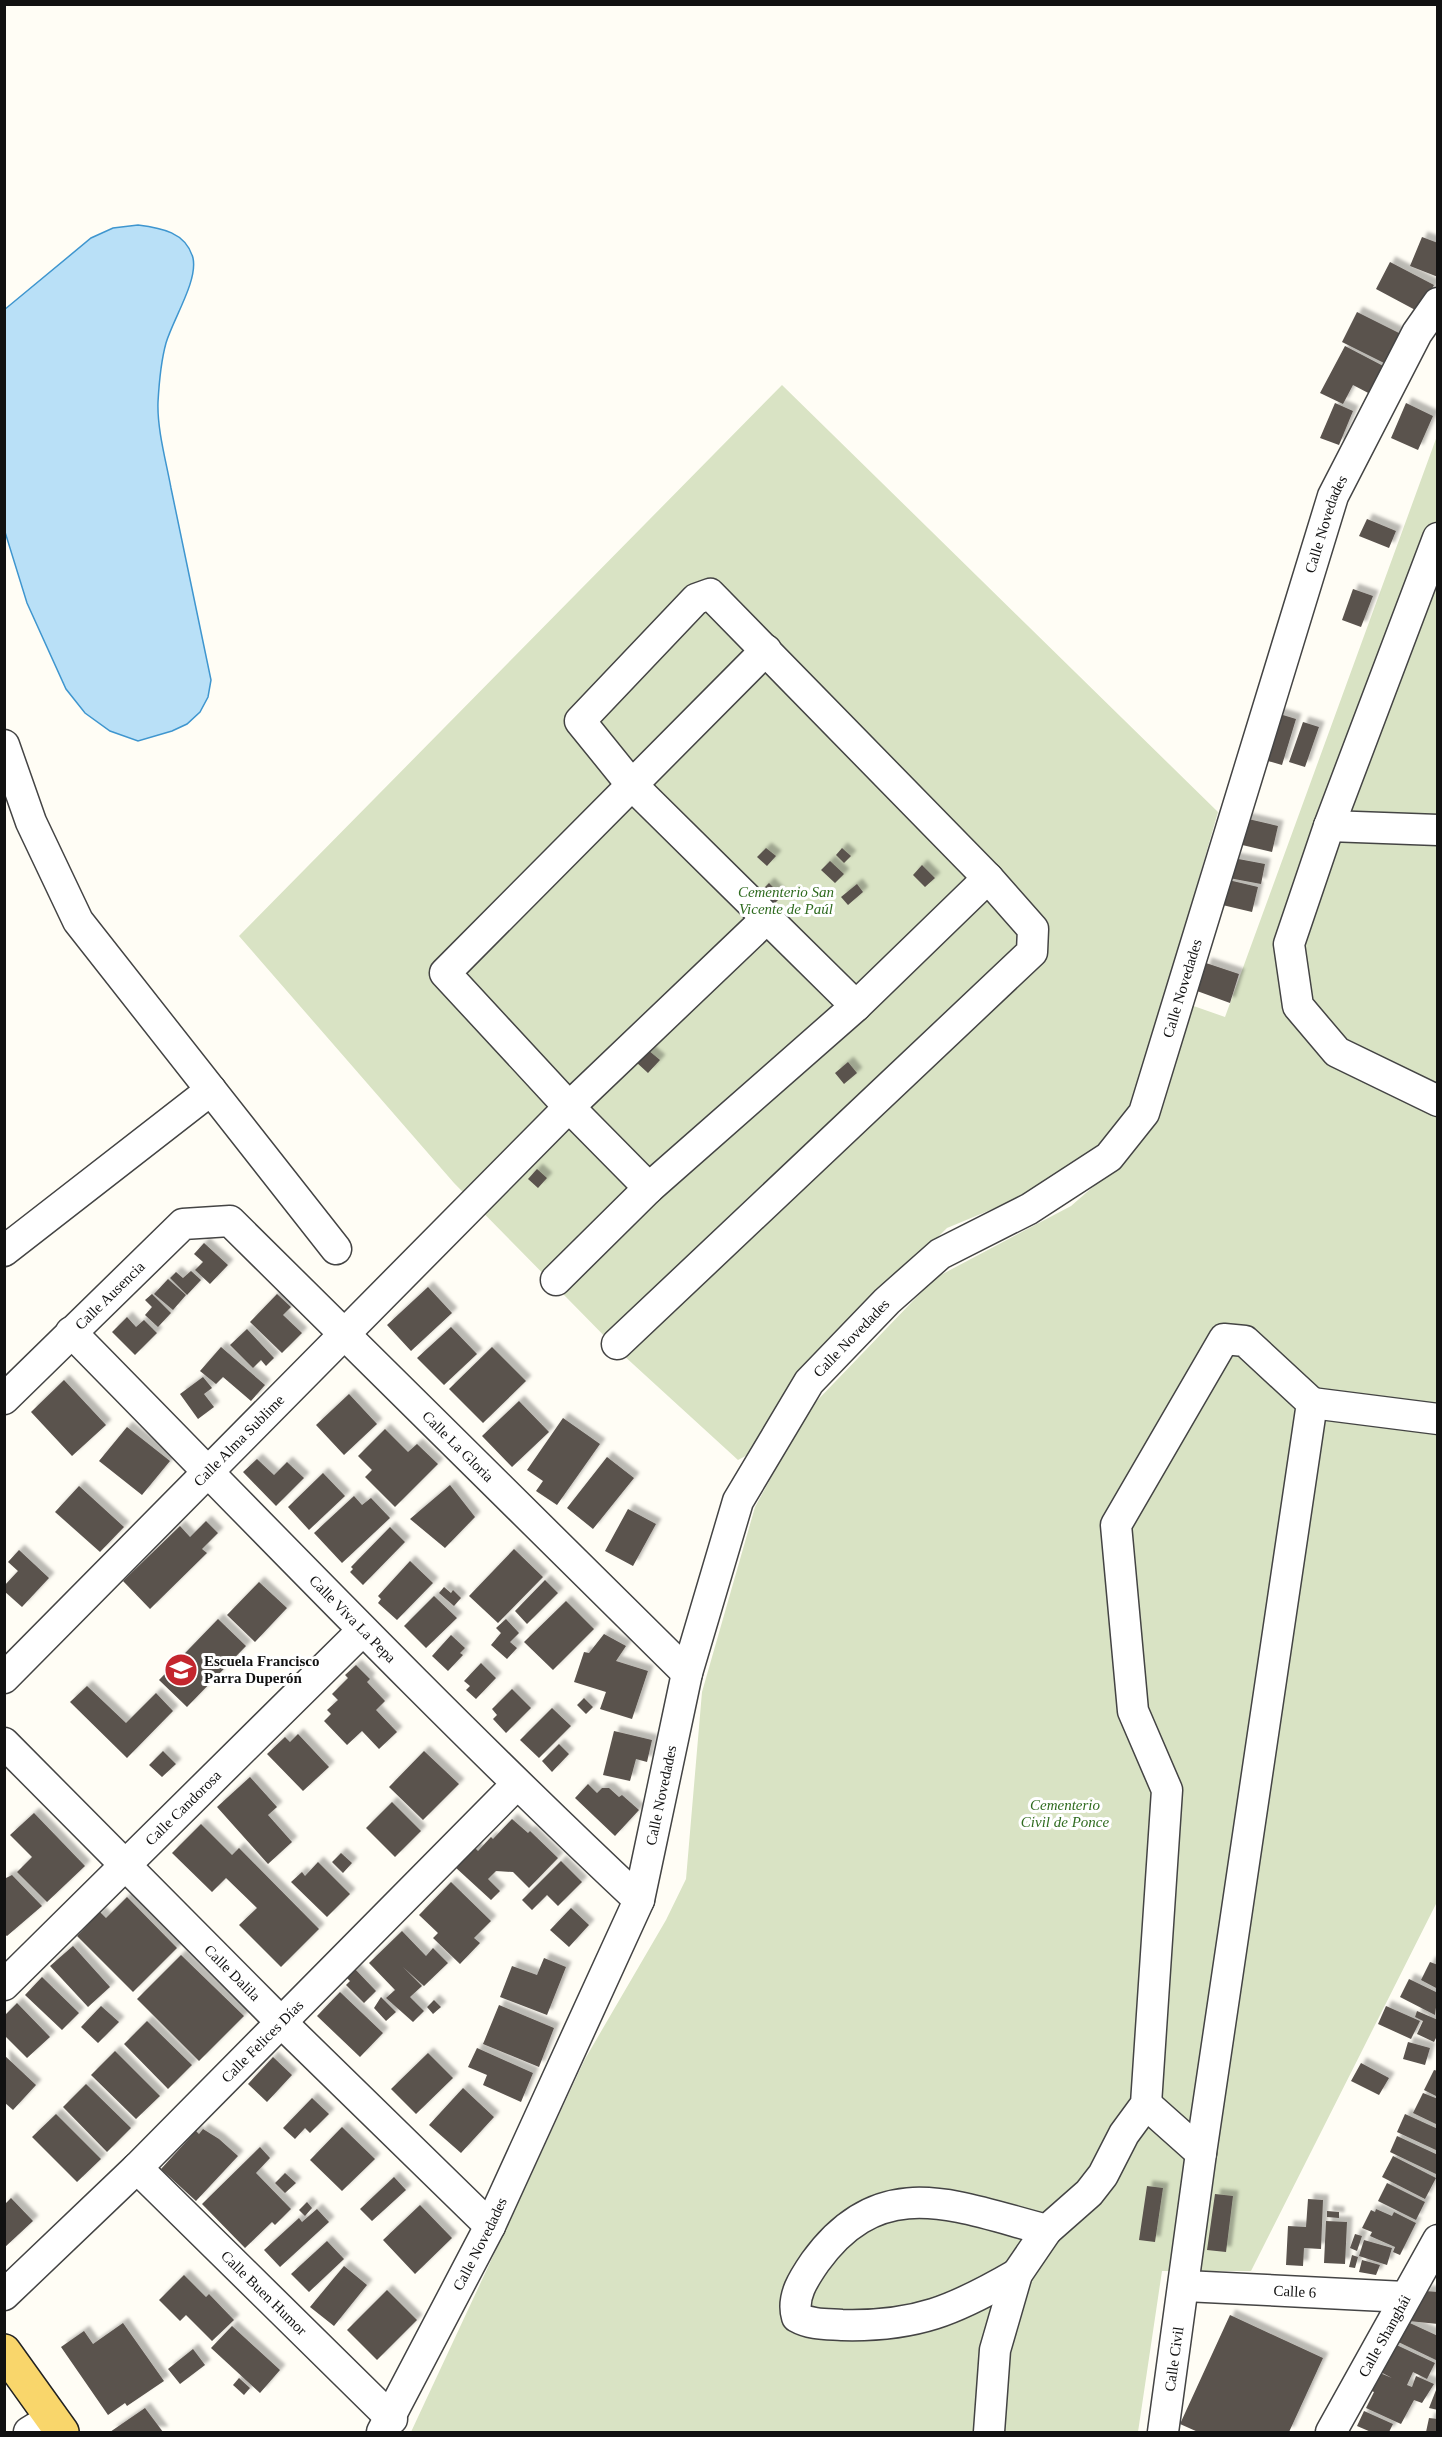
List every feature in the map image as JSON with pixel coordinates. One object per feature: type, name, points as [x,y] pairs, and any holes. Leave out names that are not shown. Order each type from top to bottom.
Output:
[{"type":"main road","points":[[4,2351],[48,2428]]},
{"type":"street","name":"Calle Novedades","points":[[387,2426],[490,2226],[639,1900],[687,1673],[738,1501],[809,1382],[854,1333],[940,1254],[1001,1225],[1060,1191],[1109,1157],[1144,1113],[1333,495],[1427,337],[1437,303]]},
{"type":"street","points":[[1436,544],[1329,826],[1289,944],[1298,1006],[1337,1052],[1436,1097]]},
{"type":"street","points":[[617,1344],[1032,952],[1033,929],[988,878],[711,594],[696,599],[580,721],[632,784],[856,1006]]},
{"type":"street","points":[[649,1188],[569,1107],[446,973],[766,650]]},
{"type":"street","points":[[4,746],[31,822],[78,921],[336,1249]]},
{"type":"street","points":[[1329,826],[1437,830]]},
{"type":"street","points":[[556,1280],[649,1188],[856,1006],[988,878]]},
{"type":"street","name":"Calle Alma Sublime","points":[[4,1678],[569,1107],[766,919]]},
{"type":"street","points":[[4,1251],[211,1090]]},
{"type":"street","name":"Calle La Gloria","points":[[230,1221],[687,1673]]},
{"type":"street","name":"Calle Ausencia","points":[[4,1400],[183,1224],[230,1221]]},
{"type":"street","name":"Calle Viva La Pepa","points":[[71,1332],[362,1631],[516,1785],[639,1900]]},
{"type":"street","points":[[989,2433],[995,2350],[1017,2274],[1047,2230],[1089,2193],[1103,2175],[1124,2134],[1146,2104],[1167,1790],[1133,1711],[1116,1526],[1224,1339],[1245,1341],[1312,1403],[1437,1419]]},
{"type":"street","name":"Calle Civil","points":[[1163,2433],[1185,2286],[1201,2153],[1312,1403]]},
{"type":"street","name":"Calle Candorosa","points":[[4,1985],[362,1631]]},
{"type":"street","name":"Calle Dalila","points":[[4,1743],[280,2021],[490,2226]]},
{"type":"street","name":"Calle Felices Días","points":[[4,2295],[137,2168],[516,1785]]},
{"type":"street","points":[[1146,2104],[1201,2153]]},
{"type":"street","name":"Calle Buen Humor","points":[[137,2168],[387,2426]]},
{"type":"street","points":[[1017,2274],[957,2308],[917,2320],[859,2325],[821,2323],[802,2319],[797,2316],[795,2308],[795,2301],[805,2276],[824,2250],[857,2220],[888,2205],[918,2202],[945,2204],[1047,2230]]},
{"type":"street","name":"Calle Shanghái","points":[[1331,2433],[1421,2282],[1437,2240]]},
{"type":"street","name":"Calle 6","points":[[1185,2286],[1421,2282]]},
{"type":"green space","name":"Cementerio San Vicente de Paúl","points":[[782,385],[1218,812],[1130,1118],[1055,1183],[947,1228],[800,1372],[755,1451],[738,1460],[622,1354],[454,1183],[239,936]]},
{"type":"green space","name":"Cementerio Civil de Ponce","points":[[1437,436],[1437,1902],[1251,2271],[1162,2271],[1138,2432],[411,2432],[585,2059],[666,1920],[686,1879],[702,1692],[755,1507],[808,1410],[935,1278],[1071,1206],[1118,1165],[1185,1003],[1225,1017]]},
{"type":"water","points":[[138,225],[164,230],[179,237],[190,249],[193,258],[192,278],[164,350],[158,412],[164,456],[211,680],[208,697],[200,712],[187,724],[138,741],[110,731],[85,713],[66,689],[27,603],[5,532],[4,310],[91,238],[113,228]]},
{"type":"building","points":[[1422,237],[1438,243],[1438,277],[1410,266]]},
{"type":"building","points":[[1390,262],[1434,285],[1419,312],[1376,289]]},
{"type":"building","points":[[1357,312],[1403,335],[1388,365],[1342,342]]},
{"type":"building","points":[[1345,346],[1389,369],[1374,396],[1353,385],[1343,404],[1320,393]]},
{"type":"building","points":[[1335,403],[1353,411],[1339,445],[1320,438]]},
{"type":"building","points":[[1406,403],[1433,416],[1418,450],[1391,438]]},
{"type":"building","points":[[1367,519],[1396,531],[1389,548],[1359,536]]},
{"type":"building","points":[[1353,589],[1373,596],[1361,627],[1342,620]]},
{"type":"building","points":[[1273,712],[1296,719],[1282,765],[1258,758]]},
{"type":"building","points":[[1303,722],[1319,727],[1305,767],[1289,762]]},
{"type":"building","points":[[1244,818],[1278,826],[1272,852],[1238,844]]},
{"type":"building","points":[[766,848],[776,856],[767,866],[757,857]]},
{"type":"building","points":[[842,848],[851,856],[844,863],[836,855]]},
{"type":"building","points":[[1233,858],[1265,864],[1261,884],[1229,878]]},
{"type":"building","points":[[830,861],[844,874],[835,883],[821,870]]},
{"type":"building","points":[[922,865],[935,878],[925,887],[913,875]]},
{"type":"building","points":[[1220,878],[1258,887],[1252,912],[1214,903]]},
{"type":"building","points":[[769,883],[782,896],[775,903],[761,891]]},
{"type":"building","points":[[857,884],[863,892],[848,905],[841,897]]},
{"type":"building","points":[[1206,963],[1239,974],[1230,1003],[1197,991]]},
{"type":"building","points":[[648,1050],[660,1060],[648,1073],[636,1062]]},
{"type":"building","points":[[848,1062],[857,1073],[844,1084],[835,1073]]},
{"type":"building","points":[[537,1169],[547,1178],[538,1188],[528,1179]]},
{"type":"building","points":[[204,1243],[228,1265],[210,1284],[195,1270],[203,1262],[194,1254]]},
{"type":"building","points":[[191,1271],[201,1280],[187,1295],[170,1278],[176,1272],[183,1278]]},
{"type":"building","points":[[168,1279],[186,1295],[173,1310],[154,1294]]},
{"type":"building","points":[[428,1287],[452,1313],[411,1351],[387,1325]]},
{"type":"building","points":[[152,1294],[171,1313],[158,1327],[145,1315],[152,1307],[145,1300]]},
{"type":"building","points":[[277,1294],[291,1307],[283,1315],[302,1333],[282,1353],[250,1322]]},
{"type":"building","points":[[127,1317],[136,1327],[144,1320],[157,1333],[135,1355],[112,1332]]},
{"type":"building","points":[[451,1327],[477,1354],[444,1385],[417,1358]]},
{"type":"building","points":[[247,1329],[274,1358],[266,1366],[261,1360],[253,1368],[230,1345]]},
{"type":"building","points":[[221,1347],[265,1385],[251,1401],[223,1377],[216,1384],[200,1371]]},
{"type":"building","points":[[492,1347],[526,1381],[483,1423],[449,1389]]},
{"type":"building","points":[[203,1377],[212,1388],[204,1394],[214,1407],[198,1419],[180,1394]]},
{"type":"building","points":[[64,1380],[106,1425],[72,1456],[31,1412]]},
{"type":"building","points":[[349,1394],[377,1424],[344,1455],[316,1425]]},
{"type":"building","points":[[519,1401],[549,1432],[512,1467],[482,1436]]},
{"type":"building","points":[[563,1418],[600,1444],[557,1505],[536,1491],[543,1481],[527,1470]]},
{"type":"building","points":[[127,1427],[170,1461],[142,1495],[99,1461]]},
{"type":"building","points":[[385,1429],[408,1452],[417,1444],[438,1464],[395,1507],[365,1477],[372,1470],[358,1456]]},
{"type":"building","points":[[607,1457],[634,1478],[593,1529],[567,1508]]},
{"type":"building","points":[[257,1459],[274,1475],[287,1462],[304,1478],[276,1506],[243,1472]]},
{"type":"building","points":[[323,1473],[345,1496],[309,1530],[288,1507]]},
{"type":"building","points":[[450,1485],[475,1517],[445,1548],[410,1519]]},
{"type":"building","points":[[79,1486],[124,1527],[100,1552],[55,1512]]},
{"type":"building","points":[[354,1496],[362,1505],[371,1498],[390,1518],[342,1563],[314,1533]]},
{"type":"building","points":[[628,1509],[656,1524],[633,1566],[605,1551]]},
{"type":"building","points":[[206,1521],[218,1533],[202,1549],[207,1553],[150,1609],[123,1581],[180,1526],[190,1537]]},
{"type":"building","points":[[390,1527],[405,1542],[363,1585],[350,1572],[353,1569],[351,1567]]},
{"type":"building","points":[[514,1549],[543,1577],[498,1623],[469,1596]]},
{"type":"building","points":[[19,1550],[49,1578],[22,1607],[4,1591],[4,1586],[18,1571],[8,1562]]},
{"type":"building","points":[[410,1561],[433,1583],[397,1620],[378,1603],[381,1599],[378,1596]]},
{"type":"building","points":[[545,1580],[558,1593],[527,1624],[515,1611]]},
{"type":"building","points":[[259,1582],[287,1608],[255,1642],[227,1615]]},
{"type":"building","points":[[444,1587],[451,1593],[453,1590],[461,1598],[454,1606],[439,1593]]},
{"type":"building","points":[[434,1596],[457,1618],[426,1648],[404,1626]]},
{"type":"building","points":[[566,1601],[594,1629],[553,1670],[524,1642]]},
{"type":"building","points":[[218,1619],[246,1646],[187,1707],[159,1680]]},
{"type":"building","points":[[506,1619],[519,1633],[510,1642],[517,1648],[507,1659],[491,1645],[501,1633],[496,1628]]},
{"type":"building","points":[[604,1634],[626,1646],[616,1661],[648,1671],[632,1719],[600,1709],[606,1692],[574,1682],[584,1652],[589,1653]]},
{"type":"building","points":[[451,1635],[465,1648],[460,1653],[463,1655],[448,1671],[432,1656]]},
{"type":"building","points":[[481,1663],[496,1678],[476,1699],[466,1690],[470,1686],[464,1681]]},
{"type":"building","points":[[356,1665],[370,1679],[367,1682],[385,1701],[376,1710],[397,1732],[379,1749],[362,1731],[347,1745],[324,1721],[331,1714],[327,1710],[338,1700],[332,1694],[348,1678],[345,1675]]},
{"type":"building","points":[[87,1686],[126,1723],[156,1693],[173,1711],[127,1758],[70,1702]]},
{"type":"building","points":[[512,1689],[531,1708],[506,1733],[493,1719],[497,1715],[492,1709]]},
{"type":"building","points":[[584,1698],[593,1707],[586,1714],[577,1705]]},
{"type":"building","points":[[552,1708],[571,1726],[539,1758],[520,1740]]},
{"type":"building","points":[[614,1731],[652,1740],[647,1762],[636,1759],[630,1781],[603,1775]]},
{"type":"building","points":[[298,1734],[329,1767],[303,1791],[267,1754],[285,1737],[290,1742]]},
{"type":"building","points":[[559,1744],[569,1754],[552,1772],[542,1761]]},
{"type":"building","points":[[163,1751],[176,1764],[162,1777],[149,1765]]},
{"type":"building","points":[[424,1751],[459,1784],[423,1820],[389,1787]]},
{"type":"building","points":[[250,1777],[277,1807],[268,1815],[292,1842],[268,1864],[217,1807]]},
{"type":"building","points":[[588,1784],[597,1793],[602,1788],[609,1788],[619,1797],[622,1795],[639,1810],[615,1836],[575,1798]]},
{"type":"building","points":[[392,1802],[421,1831],[395,1857],[366,1828]]},
{"type":"building","points":[[34,1813],[85,1866],[47,1902],[17,1872],[32,1857],[10,1835]]},
{"type":"building","points":[[512,1819],[528,1833],[530,1831],[558,1858],[529,1888],[513,1872],[496,1871],[488,1879],[500,1891],[491,1900],[455,1867],[474,1847],[478,1851],[491,1837],[493,1839]]},
{"type":"building","points":[[201,1824],[232,1855],[239,1848],[319,1929],[281,1967],[239,1925],[257,1908],[226,1878],[212,1892],[172,1853]]},
{"type":"building","points":[[341,1853],[352,1863],[343,1873],[332,1862]]},
{"type":"building","points":[[561,1861],[582,1882],[558,1906],[547,1895],[532,1910],[522,1900]]},
{"type":"building","points":[[318,1862],[350,1894],[327,1917],[291,1882],[302,1872],[305,1876]]},
{"type":"building","points":[[12,1875],[42,1906],[7,1936],[4,1934],[4,1879]]},
{"type":"building","points":[[451,1882],[491,1921],[474,1938],[480,1943],[460,1964],[433,1938],[438,1933],[419,1915]]},
{"type":"building","points":[[127,1897],[177,1948],[133,1992],[77,1936],[100,1912],[106,1918]]},
{"type":"building","points":[[571,1908],[589,1925],[569,1947],[550,1930]]},
{"type":"building","points":[[402,1931],[426,1956],[433,1948],[448,1963],[424,1986],[403,1967],[422,1986],[410,1997],[424,2011],[413,2022],[386,1998],[395,1990],[369,1963]]},
{"type":"building","points":[[73,1946],[110,1987],[88,2007],[50,1966]]},
{"type":"building","points":[[181,1955],[244,2016],[199,2061],[137,1999]]},
{"type":"building","points":[[544,1958],[566,1967],[547,2015],[500,1997],[512,1966],[537,1975]]},
{"type":"building","points":[[1430,1962],[1438,1965],[1438,1989],[1421,1980]]},
{"type":"building","points":[[354,1968],[376,1991],[364,2003],[346,1985],[350,1981],[345,1976]]},
{"type":"building","points":[[42,1977],[79,2013],[62,2030],[25,1995]]},
{"type":"building","points":[[1409,1979],[1438,1993],[1435,2015],[1400,1997]]},
{"type":"building","points":[[340,1992],[383,2033],[360,2057],[317,2016]]},
{"type":"building","points":[[381,1997],[396,2012],[386,2021],[374,2008]]},
{"type":"building","points":[[434,2000],[441,2007],[433,2014],[427,2007]]},
{"type":"building","points":[[17,2003],[50,2037],[27,2058],[4,2035],[4,2016]]},
{"type":"building","points":[[499,2005],[554,2028],[539,2067],[483,2044]]},
{"type":"building","points":[[101,2006],[119,2022],[98,2043],[81,2027]]},
{"type":"building","points":[[1386,2006],[1420,2021],[1411,2039],[1378,2024]]},
{"type":"building","points":[[1417,2011],[1438,2020],[1438,2034],[1434,2042],[1417,2034],[1423,2021],[1415,2017]]},
{"type":"building","points":[[147,2021],[192,2065],[168,2089],[124,2044]]},
{"type":"building","points":[[1408,2042],[1430,2048],[1425,2065],[1403,2059]]},
{"type":"building","points":[[477,2048],[533,2073],[521,2102],[483,2085],[487,2075],[468,2067]]},
{"type":"building","points":[[115,2051],[160,2096],[136,2119],[91,2075]]},
{"type":"building","points":[[428,2053],[453,2078],[416,2114],[391,2089]]},
{"type":"building","points":[[4,2055],[36,2085],[13,2110],[4,2102]]},
{"type":"building","points":[[273,2057],[292,2075],[267,2102],[248,2084]]},
{"type":"building","points":[[1361,2063],[1389,2078],[1379,2095],[1351,2081]]},
{"type":"building","points":[[1434,2070],[1438,2071],[1438,2097],[1424,2090]]},
{"type":"building","points":[[86,2084],[131,2128],[107,2152],[63,2107]]},
{"type":"building","points":[[463,2088],[494,2117],[461,2153],[429,2125]]},
{"type":"building","points":[[1423,2093],[1438,2099],[1438,2125],[1413,2113]]},
{"type":"building","points":[[312,2098],[329,2114],[310,2133],[305,2128],[295,2139],[283,2128]]},
{"type":"building","points":[[56,2114],[101,2159],[77,2182],[32,2137]]},
{"type":"building","points":[[1405,2114],[1438,2129],[1438,2151],[1397,2132]]},
{"type":"building","points":[[342,2127],[375,2159],[342,2191],[310,2160]]},
{"type":"building","points":[[203,2129],[219,2139],[238,2156],[196,2201],[161,2169],[196,2131],[199,2134]]},
{"type":"building","points":[[1397,2136],[1438,2155],[1438,2175],[1390,2152]]},
{"type":"building","points":[[260,2147],[270,2158],[256,2173],[291,2209],[275,2225],[272,2222],[245,2248],[202,2204]]},
{"type":"building","points":[[1393,2156],[1436,2178],[1425,2199],[1382,2177]]},
{"type":"building","points":[[285,2173],[296,2183],[285,2193],[275,2183]]},
{"type":"building","points":[[394,2177],[406,2190],[372,2221],[360,2209]]},
{"type":"building","points":[[1387,2183],[1425,2202],[1416,2220],[1378,2201]]},
{"type":"building","points":[[1147,2186],[1163,2188],[1155,2242],[1139,2240]]},
{"type":"building","points":[[1215,2194],[1233,2196],[1226,2252],[1207,2250]]},
{"type":"building","points":[[11,2198],[33,2221],[4,2248],[4,2205]]},
{"type":"building","points":[[1308,2199],[1323,2200],[1321,2249],[1304,2248],[1303,2266],[1286,2265],[1288,2226],[1306,2227]]},
{"type":"building","points":[[307,2202],[312,2208],[305,2216],[299,2210]]},
{"type":"building","points":[[420,2205],[452,2238],[415,2274],[383,2240]]},
{"type":"building","points":[[317,2209],[329,2222],[280,2267],[264,2250],[299,2218],[302,2222]]},
{"type":"building","points":[[1376,2209],[1392,2216],[1394,2212],[1416,2223],[1400,2255],[1393,2252],[1395,2247],[1370,2236],[1372,2232],[1362,2228],[1371,2210],[1375,2212]]},
{"type":"building","points":[[1327,2211],[1339,2212],[1339,2218],[1327,2217]]},
{"type":"building","points":[[1326,2221],[1347,2222],[1345,2264],[1324,2263]]},
{"type":"building","points":[[1355,2234],[1362,2236],[1357,2251],[1350,2248]]},
{"type":"building","points":[[1364,2240],[1392,2248],[1387,2265],[1359,2256]]},
{"type":"building","points":[[327,2241],[344,2259],[309,2292],[291,2274]]},
{"type":"building","points":[[1352,2255],[1358,2257],[1355,2268],[1349,2267]]},
{"type":"building","points":[[1362,2260],[1380,2265],[1376,2275],[1359,2272]]},
{"type":"building","points":[[344,2266],[367,2285],[334,2326],[310,2307]]},
{"type":"building","points":[[184,2275],[206,2297],[209,2294],[234,2320],[212,2341],[186,2315],[180,2321],[159,2300]]},
{"type":"building","points":[[387,2290],[417,2320],[377,2360],[347,2330]]},
{"type":"building","points":[[1425,2291],[1438,2292],[1438,2324],[1409,2321]]},
{"type":"building","points":[[1230,2315],[1323,2358],[1289,2432],[1198,2432],[1180,2424]]},
{"type":"building","points":[[1399,2318],[1438,2336],[1438,2361],[1390,2338]]},
{"type":"building","points":[[123,2323],[164,2381],[127,2406],[125,2403],[108,2415],[61,2347],[84,2331],[93,2344]]},
{"type":"building","points":[[232,2326],[280,2370],[260,2393],[211,2348]]},
{"type":"building","points":[[1388,2341],[1435,2363],[1427,2379],[1413,2372],[1407,2385],[1412,2387],[1416,2376],[1434,2384],[1422,2403],[1414,2400],[1401,2424],[1366,2408],[1374,2392],[1367,2389],[1375,2371],[1392,2378],[1375,2369]]},
{"type":"building","points":[[193,2349],[205,2365],[180,2384],[168,2369]]},
{"type":"building","points":[[239,2378],[250,2388],[244,2395],[233,2385]]},
{"type":"building","points":[[1438,2385],[1438,2410],[1429,2408]]},
{"type":"building","points":[[145,2408],[163,2432],[110,2432]]},
{"type":"building","points":[[1364,2411],[1393,2424],[1389,2432],[1371,2432],[1357,2426]]},
{"type":"building","points":[[1429,2418],[1438,2419],[1438,2432],[1426,2432]]},
{"type":"place","name":"Escuela Francisco Parra Duperón","points":[[181,1670]]}]
